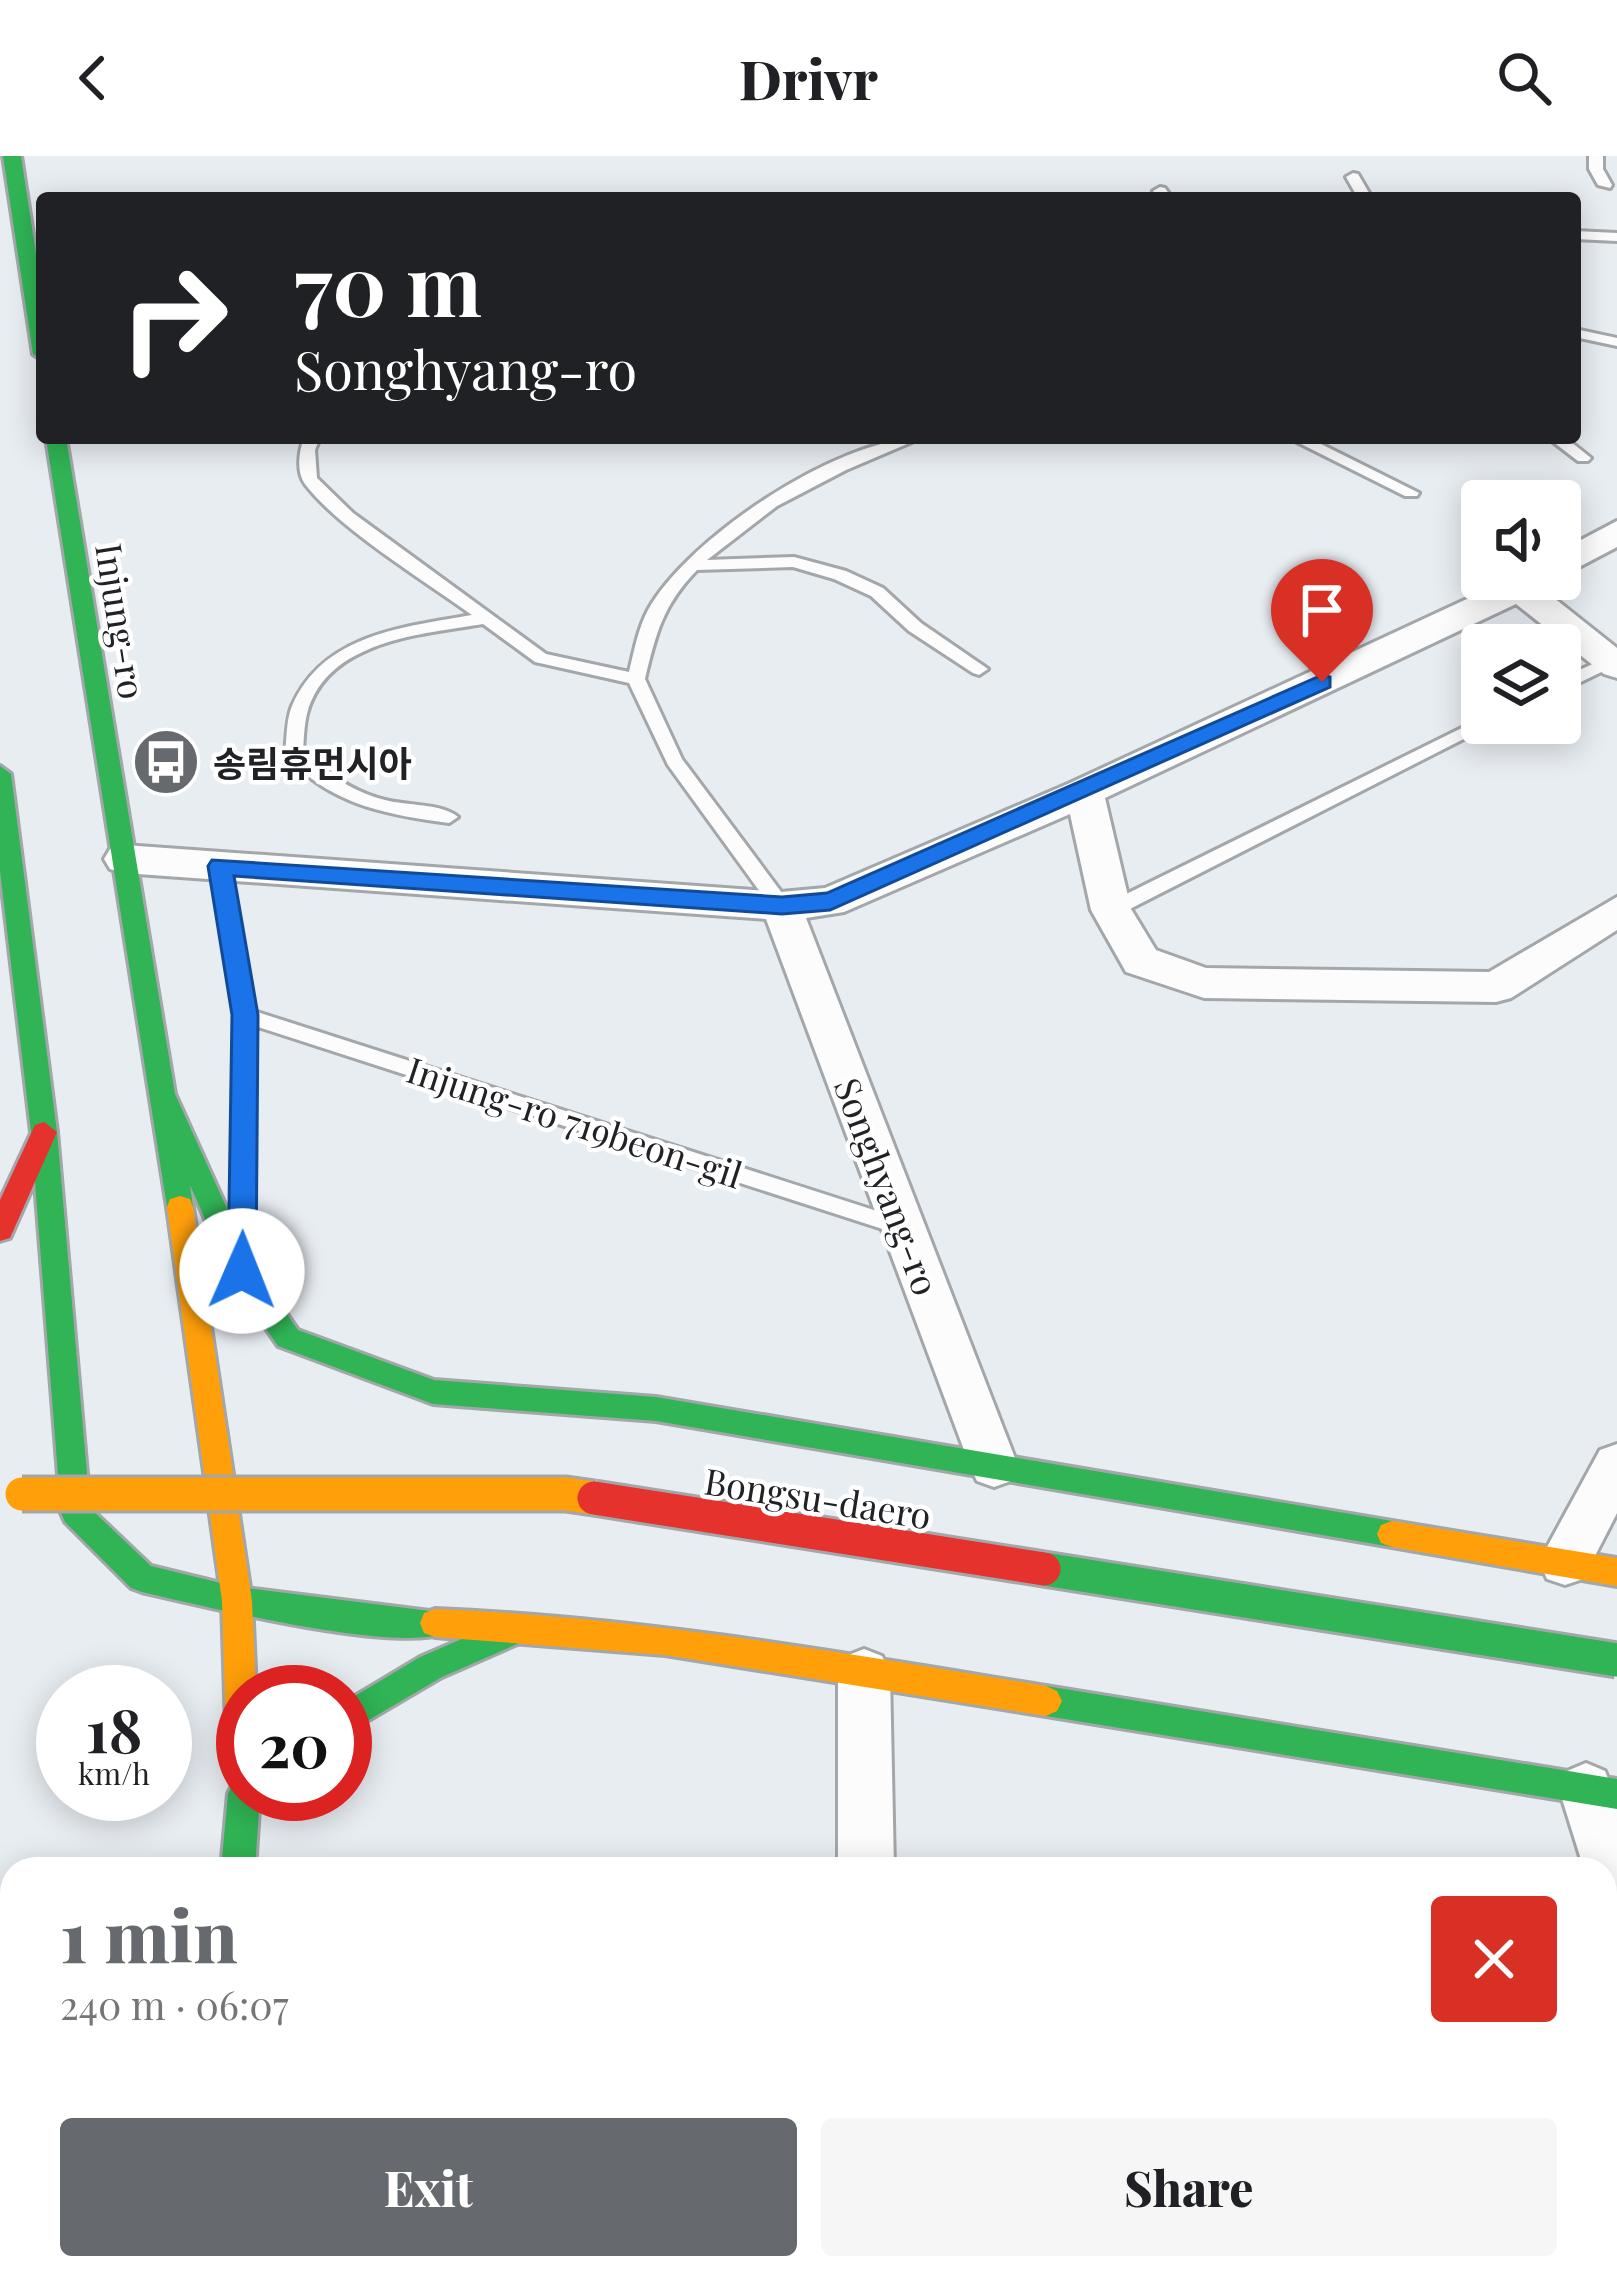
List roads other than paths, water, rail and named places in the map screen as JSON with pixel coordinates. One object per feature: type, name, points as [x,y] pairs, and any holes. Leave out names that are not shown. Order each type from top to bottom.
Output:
[{"type":"main road","points":[[12,156],[36,314]]},
{"type":"main road","name":"Injung-ro","points":[[57,444],[165,1100]]},
{"type":"main road","points":[[0,778],[44,1132],[76,1513],[142,1578],[237,1601],[383,1622],[528,1624],[696,1644],[1601,1792]]},
{"type":"main road","points":[[165,1100],[242,1271],[288,1338],[433,1392],[656,1409],[1617,1572]]},
{"type":"main road","points":[[165,1100],[237,1601],[239,1665]]},
{"type":"main road","points":[[0,1230],[44,1132]]},
{"type":"main road","name":"Bongsu-daero","points":[[11,1494],[566,1494],[1617,1660]]},
{"type":"main road","points":[[372,1703],[431,1667],[528,1624]]},
{"type":"main road","points":[[239,1857],[242,1821]]},
{"type":"street","points":[[1581,553],[1617,532]]},
{"type":"street","points":[[124,859],[782,906],[830,902],[1084,792],[1498,600]]},
{"type":"street","points":[[1546,600],[1614,663]]},
{"type":"street","points":[[1084,792],[1111,910],[1141,961],[1204,983],[1496,987],[1617,911]]},
{"type":"street","name":"Songhyang-ro","points":[[782,906],[994,1466]]},
{"type":"street","points":[[1565,1563],[1617,1466]]},
{"type":"street","points":[[864,1673],[866,1857]]},
{"type":"street","points":[[1601,1792],[1612,1857]]},
{"type":"lane","points":[[1596,156],[1595,169],[1605,185]]},
{"type":"lane","points":[[1353,177],[1362,192]]},
{"type":"lane","points":[[1581,235],[1617,237]]},
{"type":"lane","points":[[1581,334],[1617,341]]},
{"type":"lane","points":[[310,444],[309,479],[347,516],[486,618],[542,658],[636,679]]},
{"type":"lane","points":[[782,906],[674,761],[636,679],[656,610],[720,539],[778,495],[899,444]]},
{"type":"lane","points":[[1310,444],[1411,493]]},
{"type":"lane","points":[[1564,444],[1583,458]]},
{"type":"lane","points":[[696,565],[794,562],[840,575],[878,592],[915,627],[979,668]]},
{"type":"lane","points":[[449,817],[381,807],[321,781],[294,753],[300,708],[329,663],[372,639],[486,618]]},
{"type":"lane","points":[[1581,677],[1614,663]]},
{"type":"lane","points":[[1111,910],[1461,735]]},
{"type":"lane","points":[[220,866],[245,1015],[242,1271]]},
{"type":"lane","name":"Injung-ro 719beon-gil","points":[[245,1015],[905,1228]]},
{"type":"place","name":"송림휴먼시아","points":[[166,762]]}]
